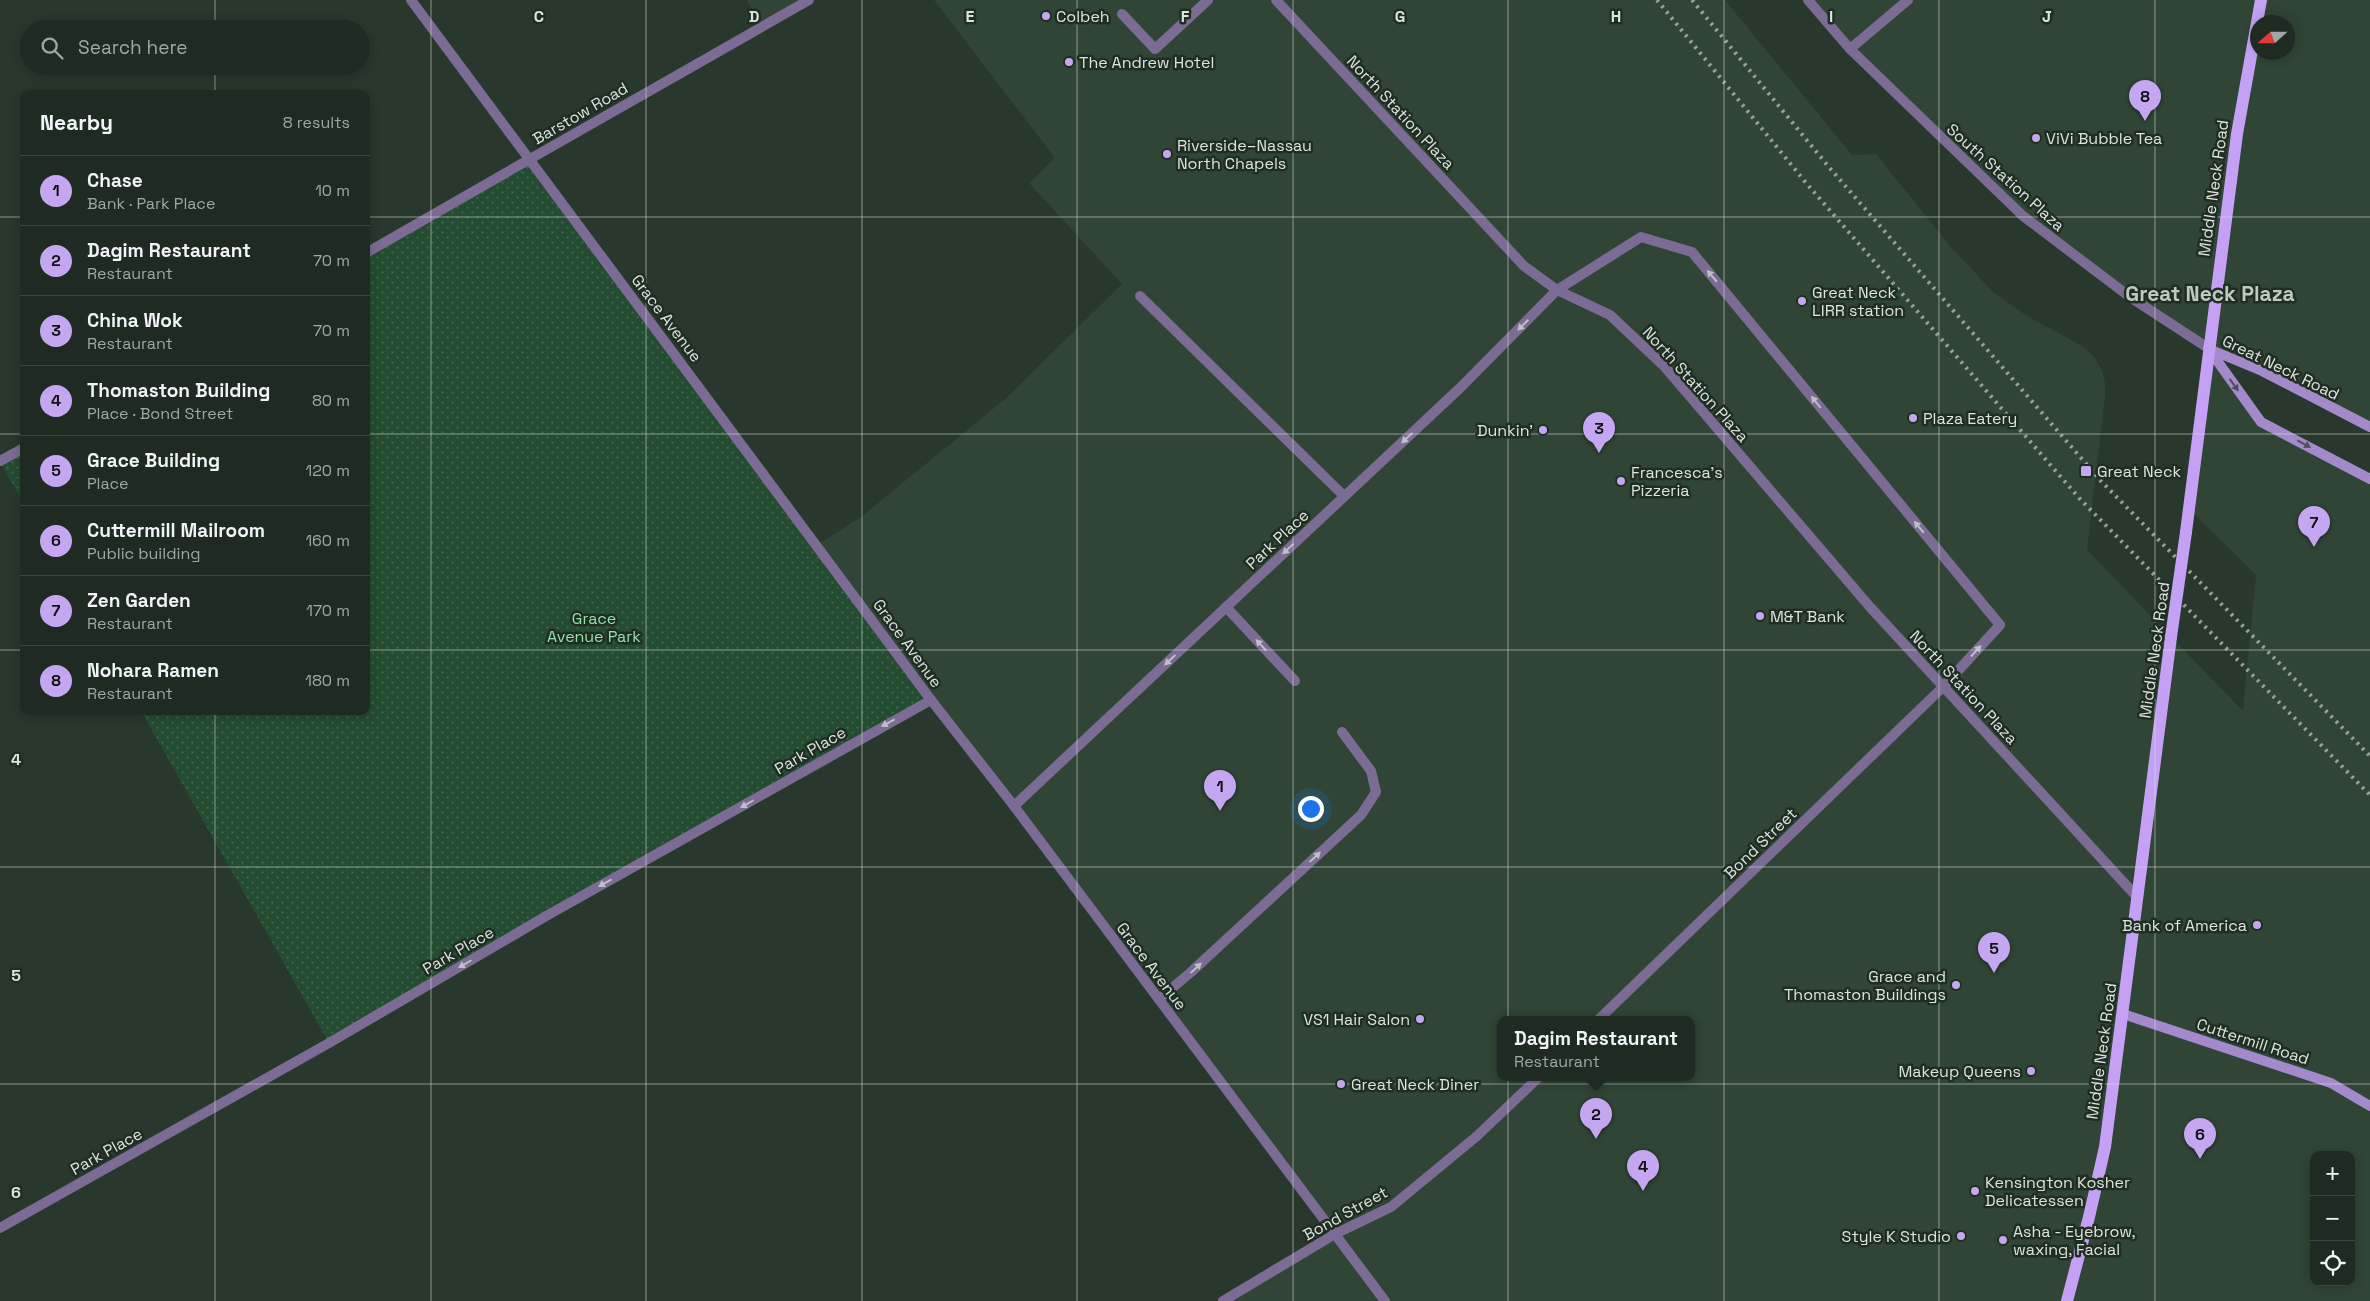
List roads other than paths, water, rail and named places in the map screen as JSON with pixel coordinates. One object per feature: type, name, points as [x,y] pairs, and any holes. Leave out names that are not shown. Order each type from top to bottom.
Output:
[{"type":"main road","name":"Middle Neck Road","points":[[2067,1301],[2105,1147],[2237,134],[2261,0]]},
{"type":"main road","name":"Great Neck Road","points":[[2208,348],[2262,371],[2370,428]]},
{"type":"main road","name":"Great Neck Road","points":[[2208,348],[2261,422],[2370,479]]},
{"type":"main road","name":"Cuttermill Road","points":[[2123,1014],[2331,1082],[2370,1106]]},
{"type":"street","name":"Grace Avenue","points":[[411,0],[931,700],[1014,806],[1385,1301]]},
{"type":"street","name":"Barstow Road","points":[[370,251],[809,0]]},
{"type":"street","points":[[1122,14],[1155,49],[1208,0]]},
{"type":"street","name":"North Station Plaza","points":[[1276,0],[1524,266],[1557,290],[1610,315],[1664,366],[1870,607],[2138,898]]},
{"type":"street","name":"South Station Plaza","points":[[1808,0],[1850,49],[2023,216],[2130,297],[2208,348]]},
{"type":"street","points":[[1850,49],[1908,0]]},
{"type":"street","name":"Bond Street","points":[[1557,290],[1641,237],[1692,252],[2000,625],[1943,687],[1602,1016]]},
{"type":"street","name":"Park Place","points":[[1014,806],[1460,388],[1557,290]]},
{"type":"street","points":[[1140,296],[1344,496]]},
{"type":"street","points":[[0,462],[20,450]]},
{"type":"street","points":[[1226,608],[1295,681]]},
{"type":"street","name":"Park Place","points":[[0,1228],[330,1042],[548,915],[931,700]]},
{"type":"street","points":[[1159,999],[1190,974],[1361,815],[1376,792],[1371,770],[1342,732]]},
{"type":"street","name":"Bond Street","points":[[1223,1301],[1335,1234],[1391,1207],[1477,1136],[1535,1081]]},
{"type":"railway","points":[[1657,0],[1807,184],[2080,499],[2370,795]]},
{"type":"railway","points":[[1692,0],[1828,166],[2101,481],[2370,756]]},
{"type":"place","name":"Colbeh","points":[[1046,16]]},
{"type":"place","name":"The Andrew Hotel","points":[[1069,62]]},
{"type":"place","name":"Nohara Ramen","points":[[2145,121]]},
{"type":"place","name":"ViVi Bubble Tea","points":[[2036,138]]},
{"type":"place","name":"Riverside–Nassau North Chapels","points":[[1167,154]]},
{"type":"place","name":"Great Neck LIRR station","points":[[1802,301]]},
{"type":"place","name":"Plaza Eatery","points":[[1913,418]]},
{"type":"place","name":"Dunkin'","points":[[1543,430]]},
{"type":"place","name":"China Wok","points":[[1599,453]]},
{"type":"place","name":"Great Neck","points":[[2086,471]]},
{"type":"place","name":"Francesca's Pizzeria","points":[[1621,481]]},
{"type":"place","name":"Zen Garden","points":[[2314,547]]},
{"type":"place","name":"M&T Bank","points":[[1760,616]]},
{"type":"place","name":"Chase","points":[[1220,811]]},
{"type":"place","name":"Bank of America","points":[[2257,925]]},
{"type":"place","name":"Grace Building","points":[[1994,973]]},
{"type":"place","name":"Grace and Thomaston Buildings","points":[[1956,985]]},
{"type":"place","name":"VS1 Hair Salon","points":[[1420,1019]]},
{"type":"place","name":"Makeup Queens","points":[[2031,1071]]},
{"type":"place","name":"Great Neck Diner","points":[[1341,1084]]},
{"type":"place","name":"Dagim Restaurant","points":[[1596,1139]]},
{"type":"place","name":"Cuttermill Mailroom","points":[[2200,1159]]},
{"type":"place","name":"Thomaston Building","points":[[1643,1191]]},
{"type":"place","name":"Kensington Kosher Delicatessen","points":[[1975,1191]]},
{"type":"place","name":"Style K Studio","points":[[1961,1236]]},
{"type":"place","name":"Asha - Eyebrow, waxing, Facial","points":[[2003,1240]]},
{"type":"district","name":"Great Neck Plaza","points":[[2210,294]]},
{"type":"park label","name":"Grace Avenue Park","points":[[594,627]]}]
